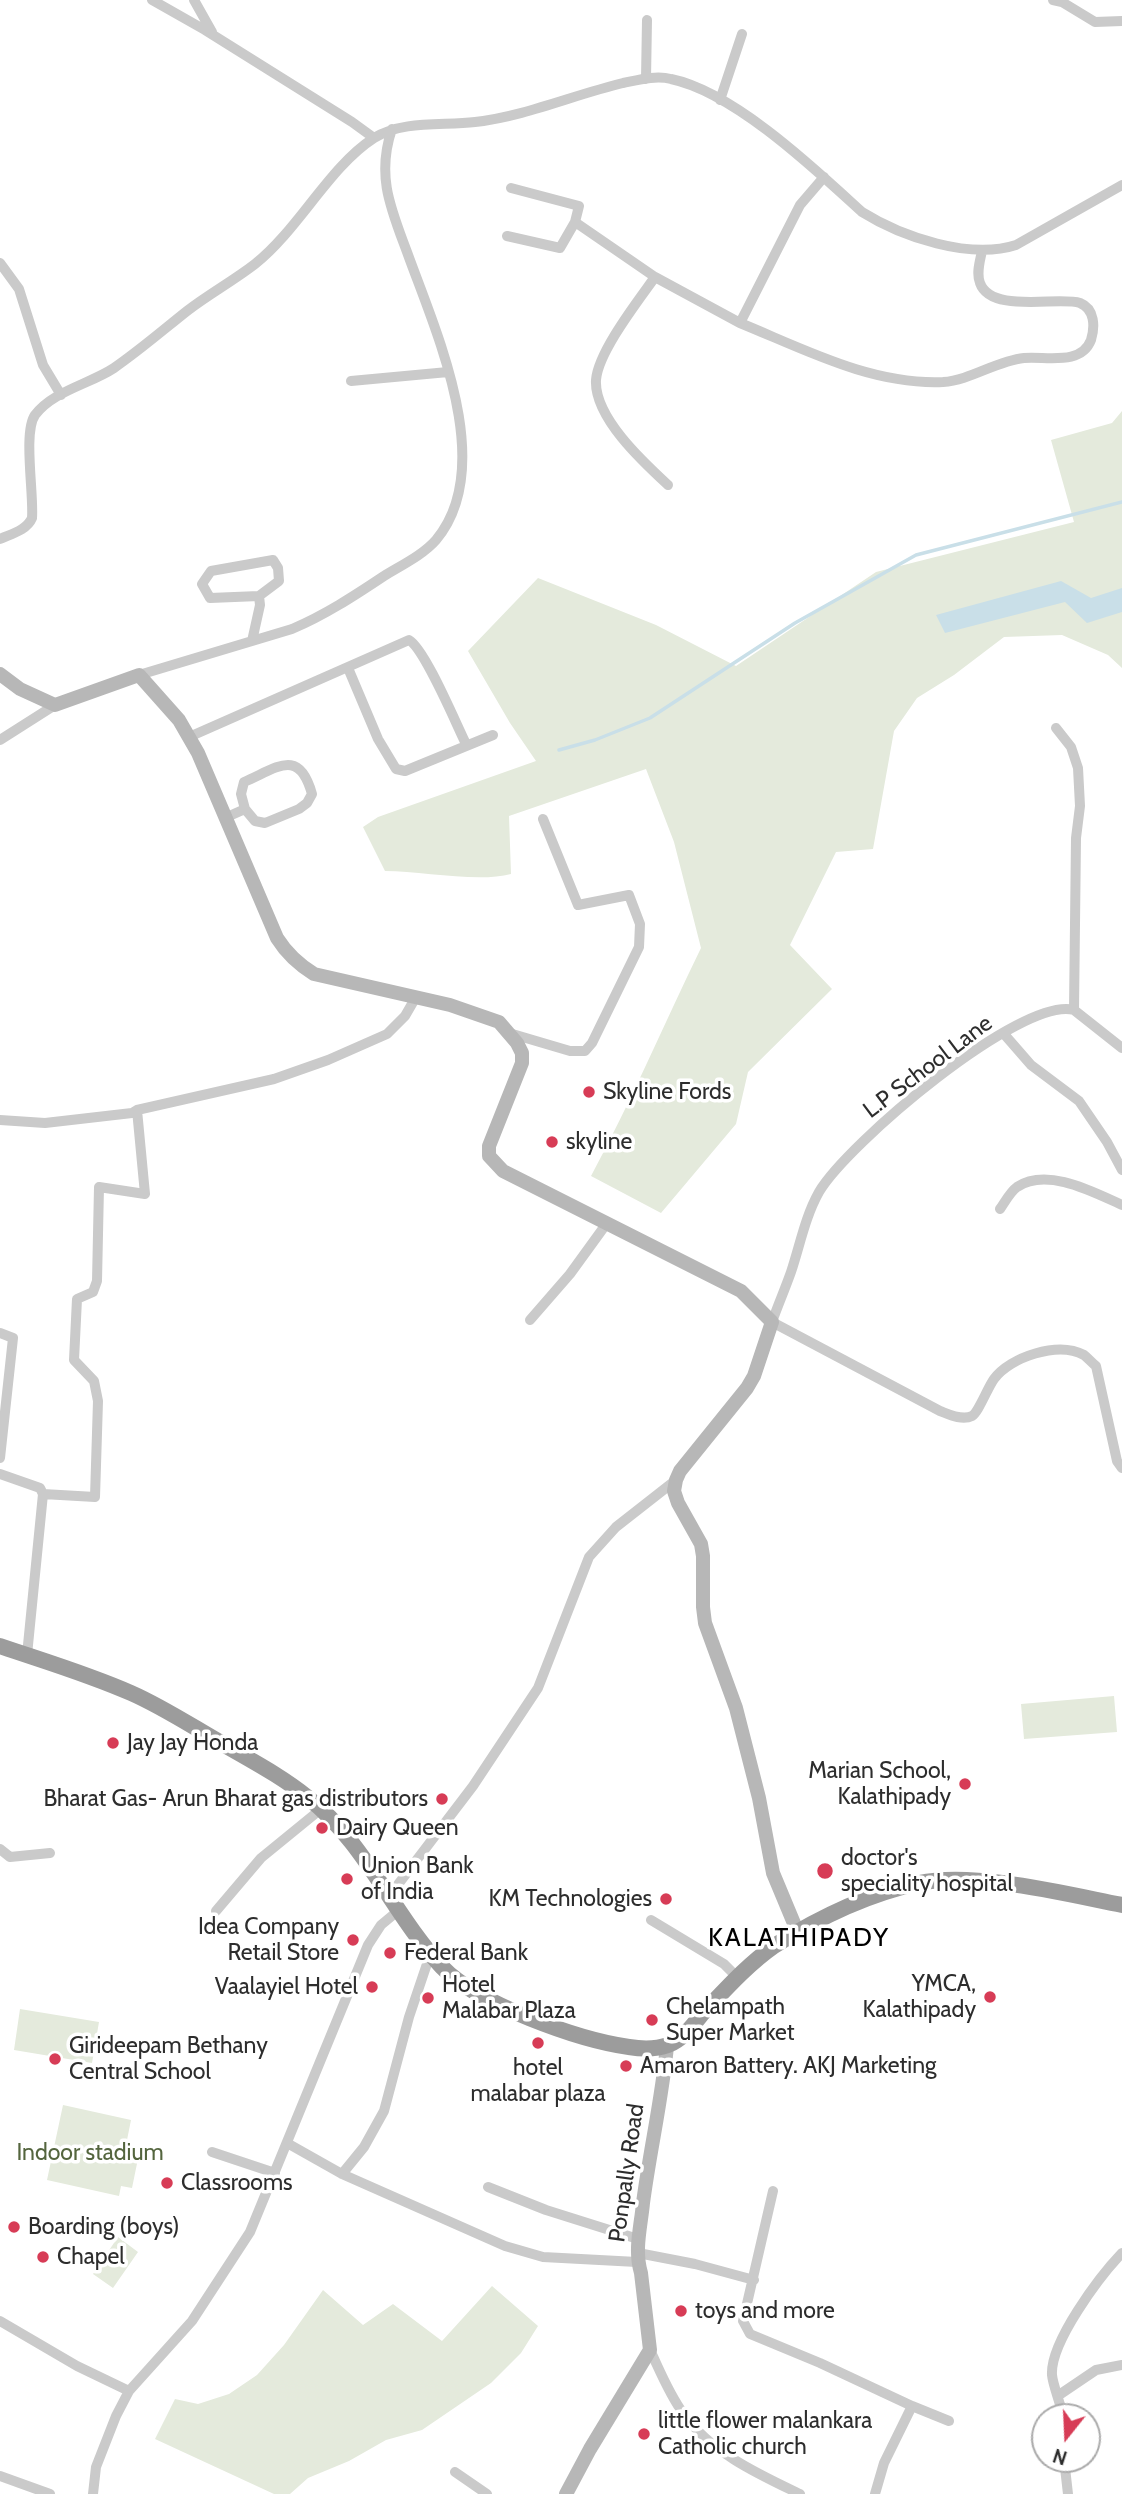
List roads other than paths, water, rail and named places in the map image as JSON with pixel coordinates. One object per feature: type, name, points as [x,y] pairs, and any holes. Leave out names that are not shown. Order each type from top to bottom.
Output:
[{"type":"highway","points":[[0,1646],[67,1668],[159,1706],[268,1770],[321,1809],[353,1842],[399,1910],[442,1966],[460,1983],[530,2017],[615,2045],[650,2048],[667,2046],[688,2029],[737,1977],[761,1956],[798,1933],[860,1901],[902,1887],[940,1880],[1007,1885],[1122,1905]]},
{"type":"main road","points":[[0,674],[20,689],[55,705],[139,675],[166,704],[189,737],[227,817],[277,938],[286,952],[314,974],[450,1005],[499,1022],[522,1053],[522,1063],[489,1146],[489,1156],[503,1171],[741,1291],[772,1322],[754,1377],[730,1412],[691,1456],[676,1480],[674,1491],[678,1503],[696,1532],[704,1556],[705,1623],[736,1708],[759,1798],[776,1881],[798,1933]]},
{"type":"main road","name":"Ponpally Road","points":[[649,2350],[638,2251],[650,2148],[663,2087],[667,2046]]},
{"type":"main road","points":[[566,2494],[649,2350]]},
{"type":"street","points":[[152,0],[214,36],[374,138]]},
{"type":"street","points":[[194,0],[214,36]]},
{"type":"street","points":[[1053,0],[1062,2],[1095,22],[1122,21]]},
{"type":"street","points":[[646,79],[647,20]]},
{"type":"street","points":[[720,100],[742,34]]},
{"type":"street","points":[[0,539],[22,529],[32,518],[31,424],[35,415],[61,395],[112,369],[187,311],[251,267],[280,242],[342,166],[374,138],[392,130],[475,122],[519,114],[597,89],[646,79],[671,78],[720,100],[790,148],[862,212],[875,220],[942,244],[982,251],[1016,245],[1122,185]]},
{"type":"street","points":[[139,675],[292,629],[323,615],[433,544],[454,512],[462,478],[461,444],[448,372],[387,196],[384,159],[392,130]]},
{"type":"street","points":[[740,323],[800,205],[824,177]]},
{"type":"street","points":[[507,236],[560,248],[575,222],[579,206],[511,188]]},
{"type":"street","points":[[575,222],[655,277],[740,323],[848,368],[912,381],[945,382],[1014,360],[1072,358],[1083,352],[1090,340],[1094,321],[1090,311],[1080,303],[1031,303],[1005,300],[987,293],[980,284],[982,251]]},
{"type":"street","points":[[0,263],[19,289],[43,365],[61,395]]},
{"type":"street","points":[[655,277],[601,359],[596,380],[598,396],[613,426],[640,460],[668,485]]},
{"type":"street","points":[[351,381],[448,372]]},
{"type":"street","points":[[273,560],[278,568],[279,581],[259,596],[211,598],[202,584],[211,571],[273,560]]},
{"type":"street","points":[[252,641],[260,605],[259,596]]},
{"type":"street","points":[[189,737],[409,640],[414,643],[430,669],[466,744]]},
{"type":"street","points":[[348,668],[378,739],[396,769],[405,771],[492,735]]},
{"type":"street","points":[[0,740],[55,705]]},
{"type":"street","points":[[1056,728],[1071,747],[1078,768],[1080,806],[1076,838],[1074,1010],[1122,1048]]},
{"type":"street","points":[[287,764],[299,767],[307,775],[312,794],[307,803],[299,809],[265,823],[255,821],[246,810],[241,794],[244,782],[287,764]]},
{"type":"street","points":[[227,817],[246,810]]},
{"type":"street","points":[[508,1033],[570,1051],[585,1051],[592,1043],[639,947],[640,924],[629,895],[578,905],[543,819]]},
{"type":"street","points":[[0,1120],[45,1123],[132,1113],[274,1079],[328,1060],[387,1034],[405,1016],[416,997]]},
{"type":"street","name":"L.P School Lane","points":[[772,1322],[812,1206],[833,1172],[898,1108],[1004,1034],[1051,1010],[1074,1010]]},
{"type":"street","points":[[1004,1034],[1031,1065],[1079,1101],[1122,1170]]},
{"type":"street","points":[[43,1494],[94,1497],[98,1401],[94,1381],[74,1360],[77,1299],[93,1292],[97,1281],[99,1186],[145,1194],[137,1110]]},
{"type":"street","points":[[1000,1209],[1015,1188],[1032,1181],[1058,1181],[1122,1205]]},
{"type":"street","points":[[530,1320],[570,1274],[607,1223]]},
{"type":"street","points":[[772,1322],[940,1410],[964,1418],[976,1412],[994,1378],[1007,1366],[1025,1356],[1061,1351],[1084,1356],[1096,1366],[1117,1461],[1122,1468]]},
{"type":"street","points":[[0,1333],[13,1338],[0,1458]]},
{"type":"street","points":[[0,1474],[40,1488],[43,1494],[27,1655]]},
{"type":"street","points":[[390,1895],[473,1786],[538,1688],[589,1557],[616,1527],[676,1480]]},
{"type":"street","points":[[216,1911],[261,1858],[321,1809]]},
{"type":"street","points":[[0,1849],[10,1857],[50,1853]]},
{"type":"street","points":[[93,2494],[96,2467],[116,2416],[130,2391],[192,2321],[250,2232],[368,1945],[381,1925],[399,1910]]},
{"type":"street","points":[[651,1920],[724,1964],[737,1977]]},
{"type":"street","points":[[342,2174],[364,2147],[384,2111],[409,2017],[431,1952]]},
{"type":"street","points":[[287,2143],[342,2174],[505,2246],[543,2257],[638,2251]]},
{"type":"street","points":[[212,2152],[275,2173]]},
{"type":"street","points":[[488,2187],[638,2251],[754,2280]]},
{"type":"street","points":[[773,2191],[743,2321],[750,2334],[949,2421]]},
{"type":"street","points":[[1060,2403],[1052,2377],[1053,2365],[1061,2343],[1092,2289],[1122,2253]]},
{"type":"street","points":[[0,2321],[77,2366],[130,2391]]},
{"type":"street","points":[[649,2350],[684,2415],[705,2436],[749,2468],[800,2494]]},
{"type":"street","points":[[1059,2395],[1096,2370],[1122,2365]]},
{"type":"street","points":[[874,2494],[884,2463],[912,2406]]},
{"type":"street","points":[[455,2472],[487,2494]]},
{"type":"street","points":[[1066,2473],[1068,2494]]},
{"type":"street","points":[[0,2476],[50,2494]]},
{"type":"water","points":[[1061,581],[1091,598],[1122,588],[1122,612],[1087,623],[1065,602],[945,633],[936,615]]},
{"type":"waterway","points":[[559,750],[595,740],[650,718],[795,623],[916,555],[1122,502]]},
{"type":"place","name":"Skyline Fords","points":[[589,1092]]},
{"type":"place","name":"skyline","points":[[552,1142]]},
{"type":"place","name":"Jay Jay Honda","points":[[113,1743]]},
{"type":"place","name":"Marian School, Kalathipady","points":[[965,1784]]},
{"type":"place","name":"Bharat Gas- Arun Bharat gas distributors","points":[[442,1799]]},
{"type":"place","name":"Dairy Queen","points":[[322,1828]]},
{"type":"place","name":"doctor's speciality hospital","points":[[825,1871]]},
{"type":"place","name":"Union Bank of India","points":[[347,1879]]},
{"type":"place","name":"KM Technologies","points":[[666,1899]]},
{"type":"place","name":"Idea Company Retail Store","points":[[353,1940]]},
{"type":"place","name":"Federal Bank","points":[[390,1953]]},
{"type":"place","name":"Vaalayiel Hotel","points":[[372,1987]]},
{"type":"place","name":"YMCA, Kalathipady","points":[[990,1997]]},
{"type":"place","name":"Hotel Malabar Plaza","points":[[428,1998]]},
{"type":"place","name":"Chelampath Super Market","points":[[652,2020]]},
{"type":"place","name":"hotel malabar plaza","points":[[538,2043]]},
{"type":"place","name":"Girideepam Bethany Central School","points":[[55,2059]]},
{"type":"place","name":"Amaron Battery. AKJ Marketing","points":[[626,2066]]},
{"type":"place","name":"Classrooms","points":[[167,2183]]},
{"type":"place","name":"Boarding (boys)","points":[[14,2227]]},
{"type":"place","name":"Chapel","points":[[43,2257]]},
{"type":"place","name":"toys and more","points":[[681,2311]]},
{"type":"place","name":"little flower malankara Catholic church","points":[[644,2434]]},
{"type":"district","name":"KALATHIPADY","points":[[799,1938]]},
{"type":"park label","name":"Indoor stadium","points":[[90,2153]]}]
